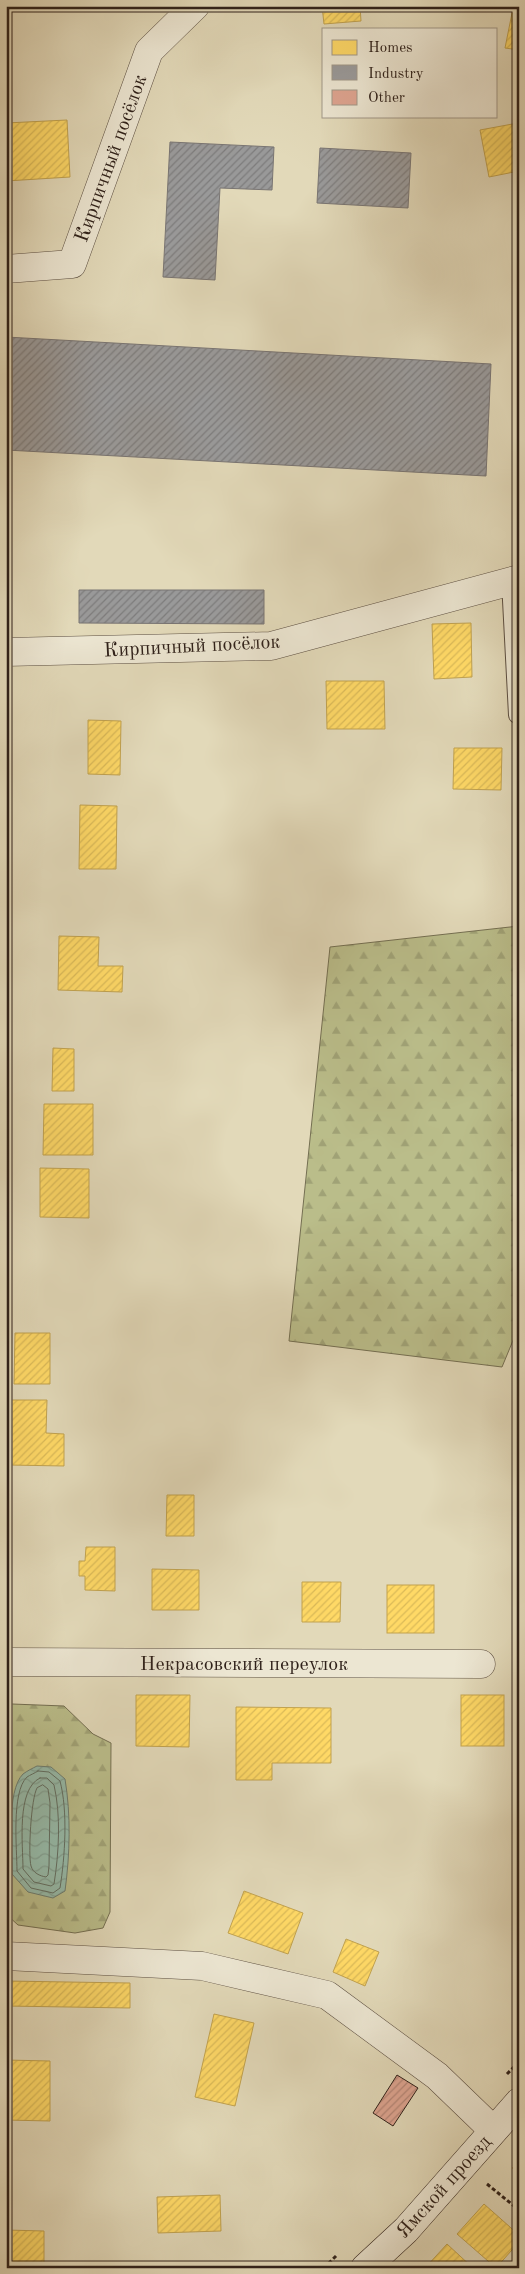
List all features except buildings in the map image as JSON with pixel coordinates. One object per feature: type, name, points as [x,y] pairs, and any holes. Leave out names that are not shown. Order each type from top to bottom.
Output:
[{"type":"street","name":"Кирпичный посёлок","points":[[6,269],[72,264],[149,51],[195,6]]},
{"type":"street","name":"Кирпичный посёлок","points":[[6,652],[272,646],[514,580]]},
{"type":"street","name":"Некрасовский переулок","points":[[6,1662],[481,1664]]},
{"type":"street","points":[[6,1956],[202,1966],[327,1995],[437,2076],[493,2130]]},
{"type":"street","name":"Ямской проезд","points":[[365,2268],[406,2230],[519,2102]]},
{"type":"lane","points":[[514,580],[518,715]]},
{"type":"path","points":[[463,2164],[519,2210]]},
{"type":"green space","points":[[519,926],[519,1326],[502,1367],[289,1341],[330,947]]},
{"type":"green space","points":[[12,1704],[64,1706],[93,1734],[111,1743],[110,1912],[103,1928],[75,1933],[18,1925],[6,1914],[6,1706]]},
{"type":"water","points":[[37,1766],[51,1767],[65,1779],[67,1793],[69,1835],[65,1891],[53,1898],[28,1892],[12,1874],[11,1821],[14,1793],[23,1774]]}]
